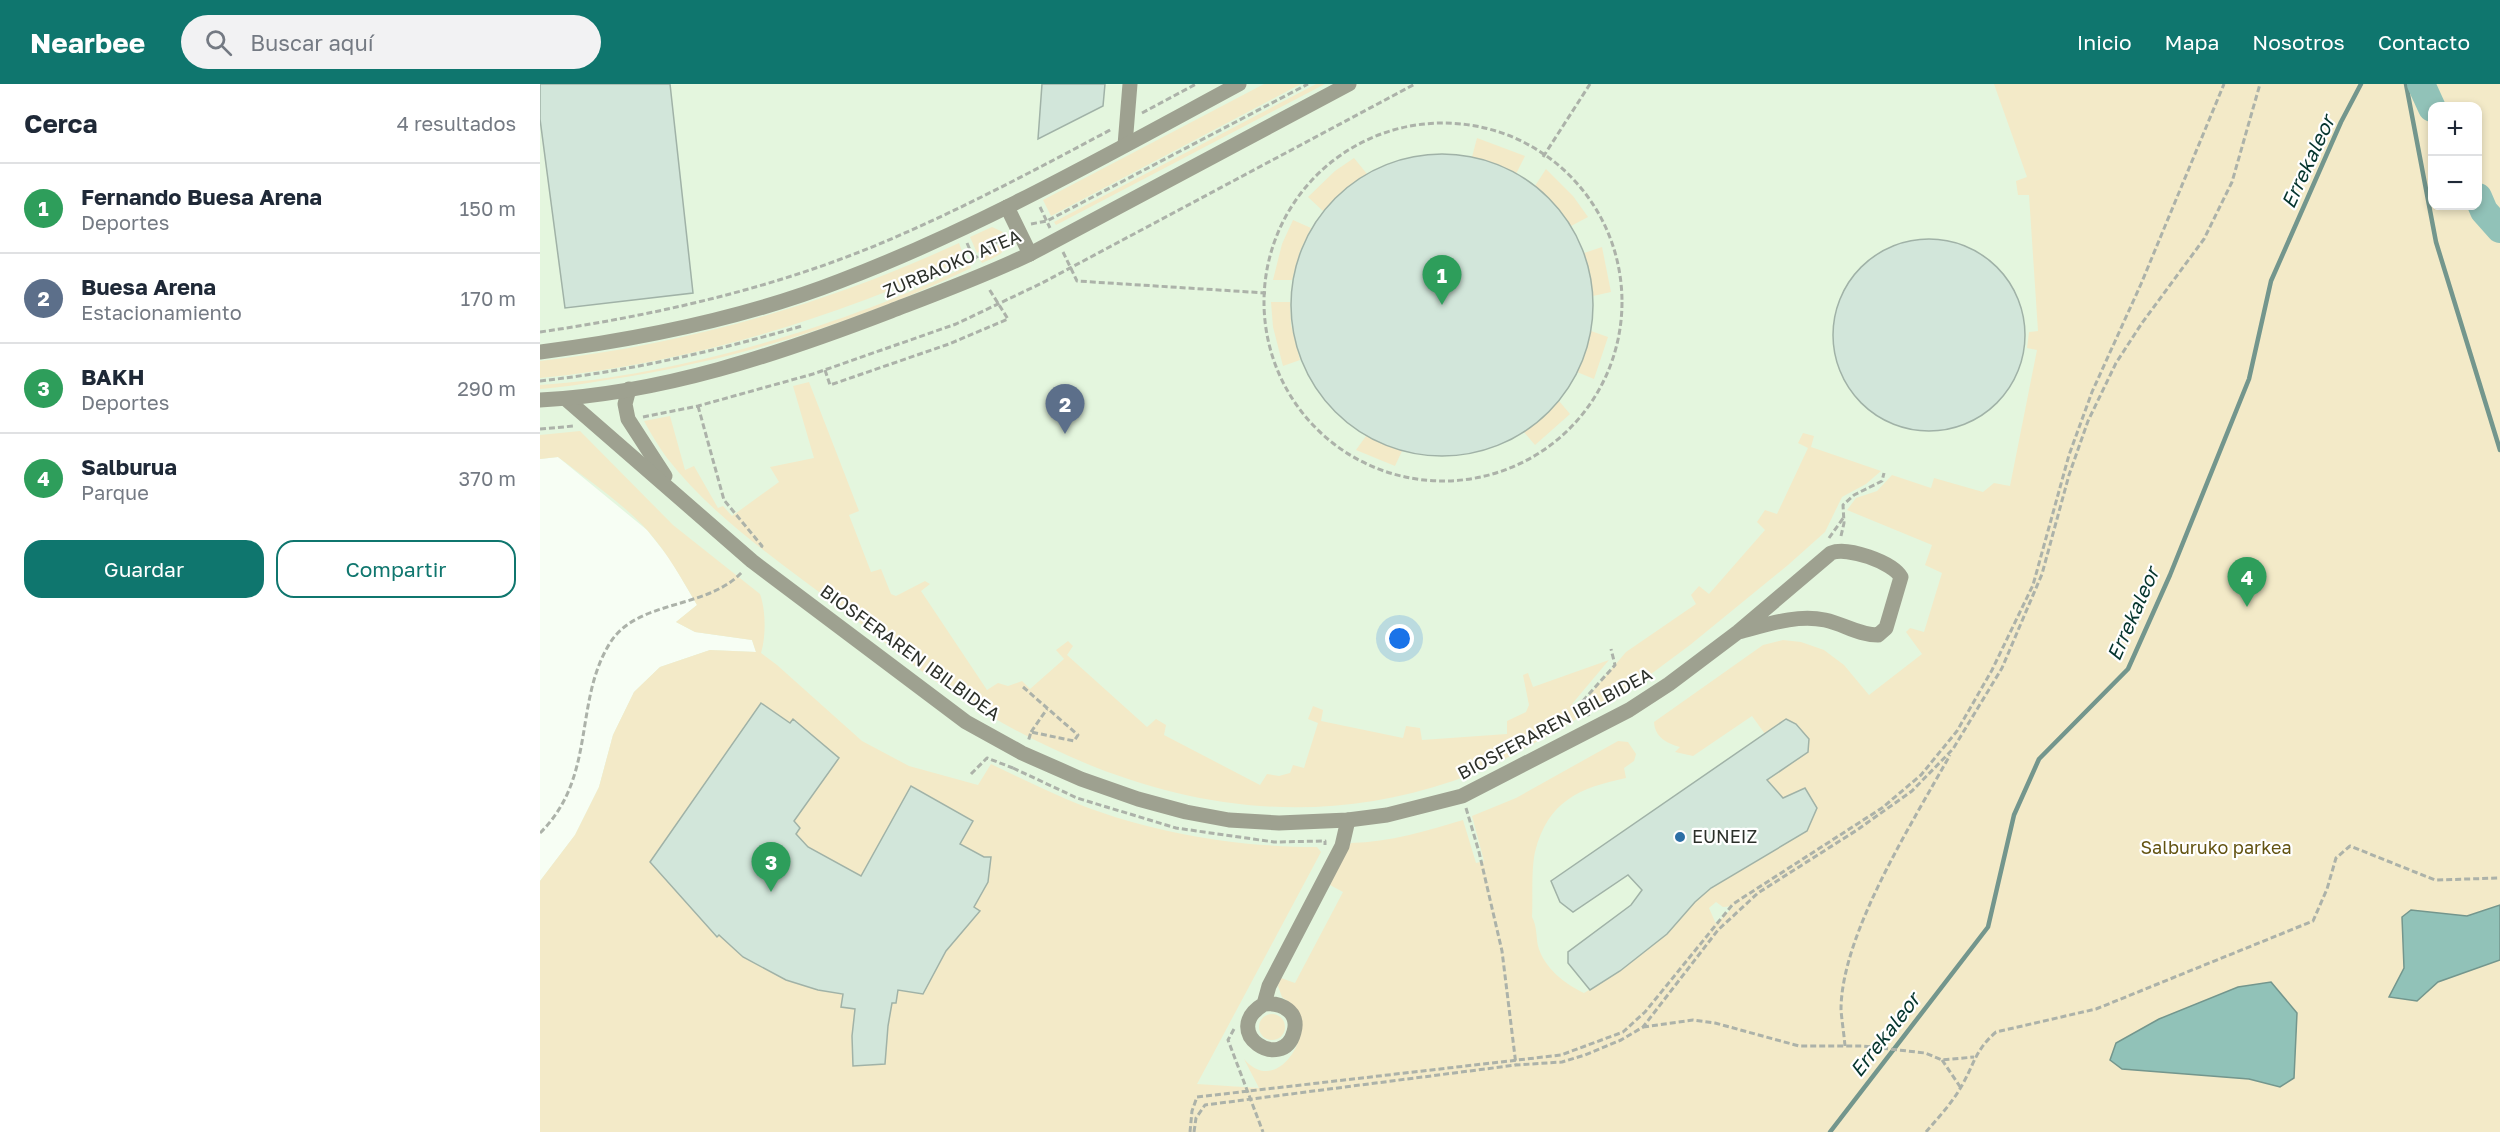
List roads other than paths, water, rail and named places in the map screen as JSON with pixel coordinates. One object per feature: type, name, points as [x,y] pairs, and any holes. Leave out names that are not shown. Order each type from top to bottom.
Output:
[{"type":"street","points":[[1125,146],[1130,84]]},
{"type":"street","name":"ZURBAOKO ATEA","points":[[540,352],[662,332],[747,311],[839,282],[961,230],[1034,194],[1239,84]]},
{"type":"street","name":"ZURBAOKO ATEA","points":[[540,400],[566,399],[629,389],[712,371],[801,345],[982,277],[1030,254],[1056,238],[1349,84]]},
{"type":"street","points":[[1007,207],[1030,254]]},
{"type":"street","name":"BIOSFERAREN IBILBIDEA","points":[[629,389],[625,404],[628,419],[680,498]]},
{"type":"street","name":"BIOSFERAREN IBILBIDEA","points":[[566,399],[598,424],[752,561],[966,722],[1024,744],[1081,779],[1138,799],[1186,812],[1229,820],[1279,823],[1348,820],[1387,815],[1462,796],[1629,710],[1703,660],[1831,553],[1832,545],[1888,565],[1896,570],[1901,578],[1886,628],[1878,634],[1868,635],[1826,620],[1801,618],[1738,632]]},
{"type":"street","points":[[1264,1004],[1269,986],[1342,846],[1348,820]]},
{"type":"water","points":[[2500,905],[2500,960],[2438,982],[2417,1001],[2389,997],[2404,968],[2402,917],[2411,910],[2467,916]]},
{"type":"water","points":[[2271,982],[2297,1013],[2294,1078],[2280,1087],[2249,1079],[2122,1069],[2110,1060],[2116,1043],[2159,1019],[2238,987]]},
{"type":"waterway","name":"Errekaleor","points":[[1830,1132],[1988,927],[2014,815],[2039,759],[2128,669],[2170,575],[2249,379],[2271,281],[2341,122],[2361,84]]},
{"type":"waterway","points":[[2406,84],[2436,242],[2500,450]]},
{"type":"waterway","points":[[2421,84],[2429,102]]},
{"type":"waterway","points":[[2482,206],[2500,229]]},
{"type":"place","name":"Fernando Buesa Arena","points":[[1442,305]]},
{"type":"place","name":"Buesa Arena","points":[[1065,434]]},
{"type":"place","name":"Salburua","points":[[2247,607]]},
{"type":"place","name":"EUNEIZ","points":[[1680,837]]},
{"type":"place","name":"BAKH","points":[[771,892]]},
{"type":"park label","name":"Salburuko parkea","points":[[2216,848]]}]
